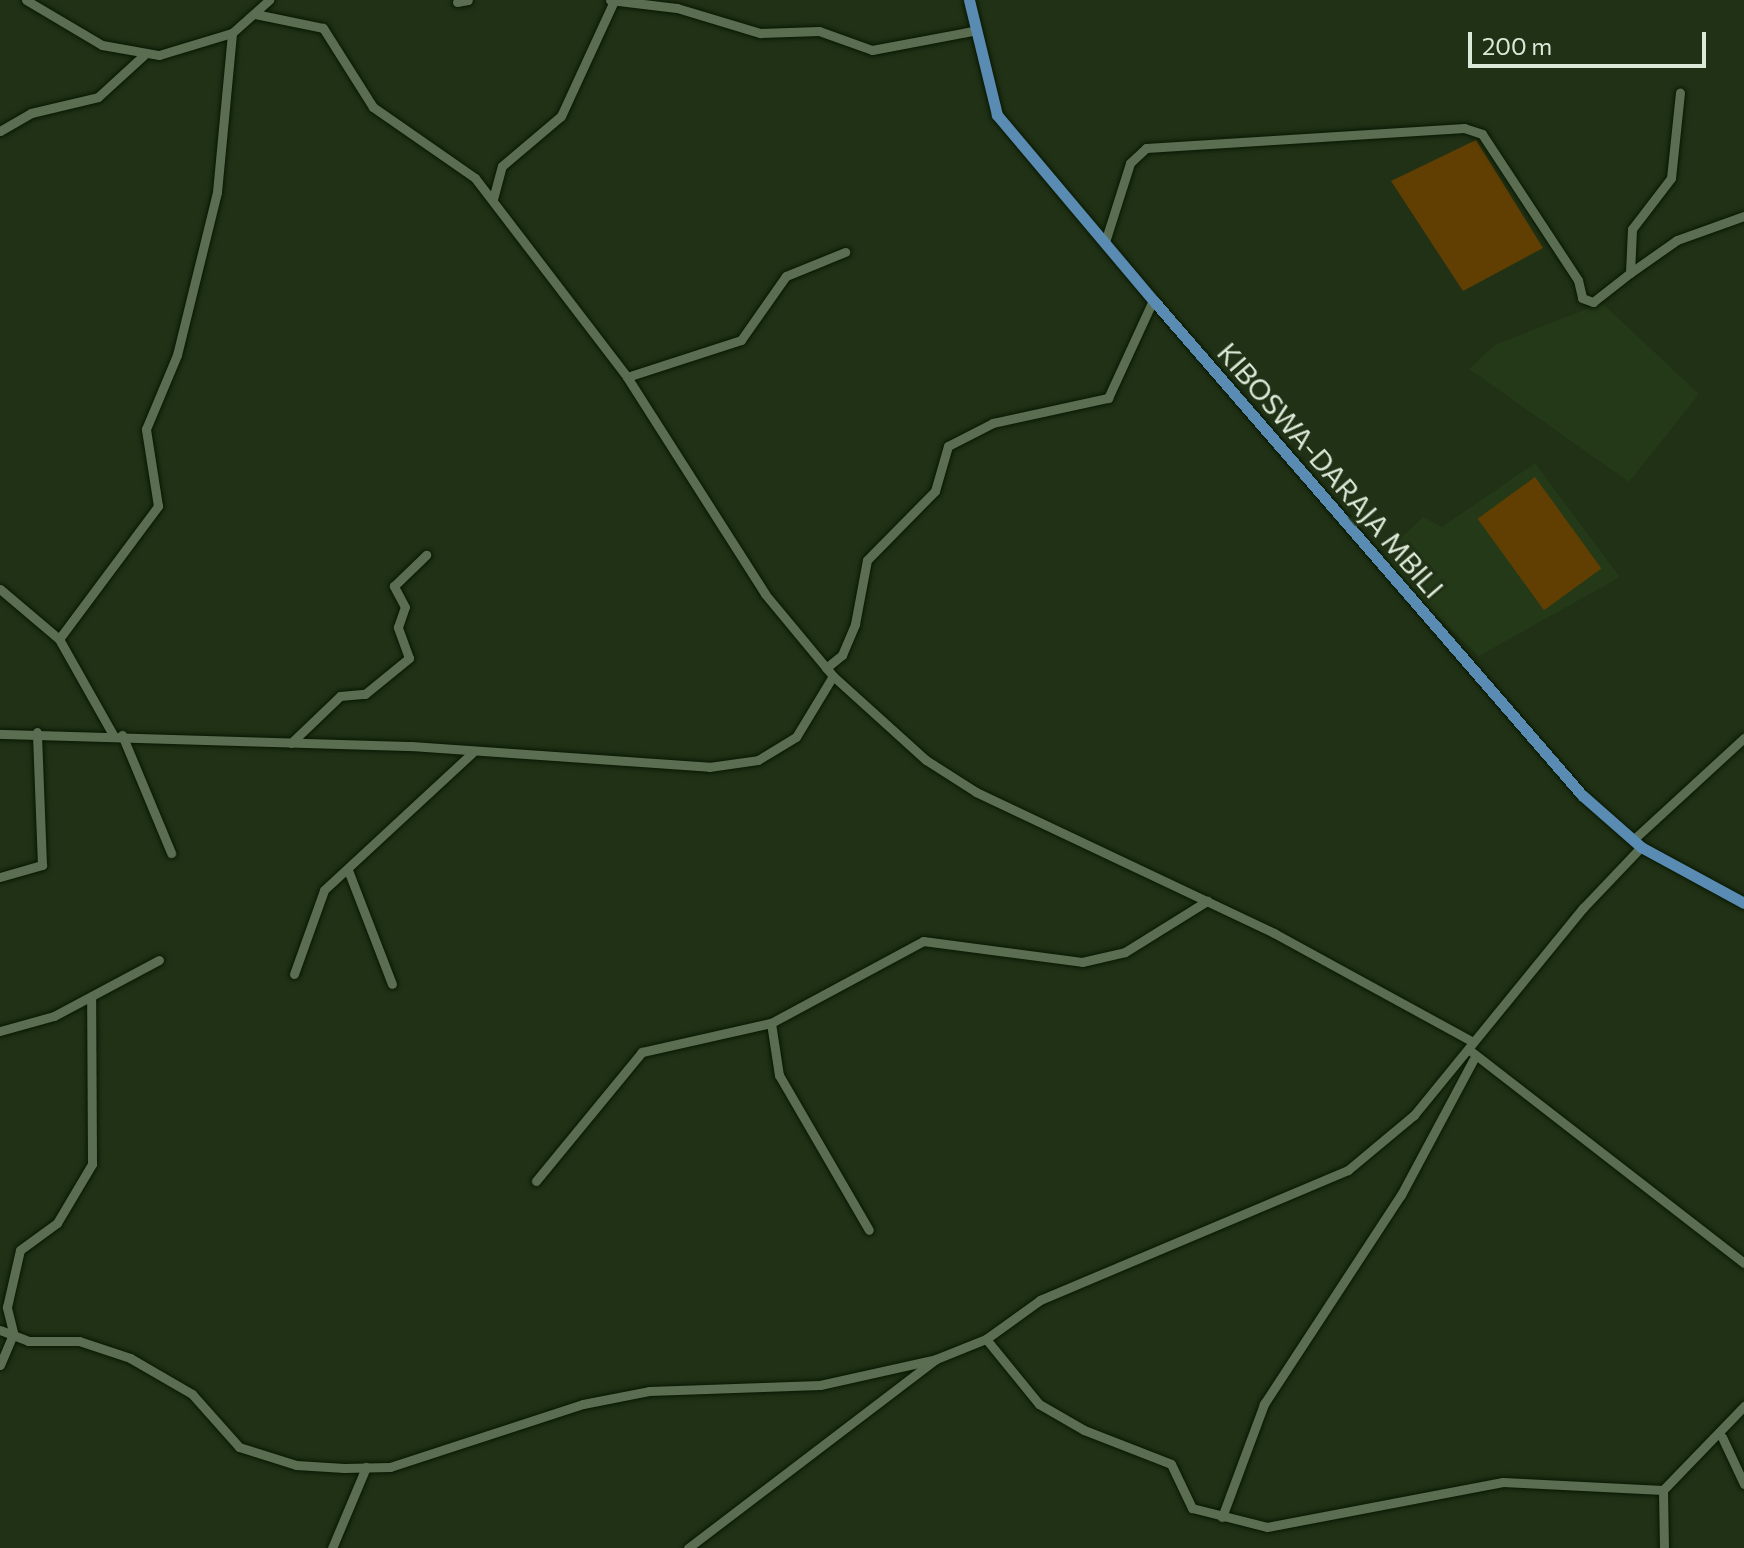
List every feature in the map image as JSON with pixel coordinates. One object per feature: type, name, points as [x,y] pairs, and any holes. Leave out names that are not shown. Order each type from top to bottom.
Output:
[{"type":"main road","name":"KIBOSWA-DARAJA MBILI","points":[[969,0],[973,31],[997,115],[1153,300],[1582,795],[1637,844],[1744,903]]},
{"type":"street","points":[[26,0],[102,45],[144,55],[232,33],[269,0]]},
{"type":"street","points":[[457,2],[468,0]]},
{"type":"street","points":[[493,199],[502,166],[561,116],[612,0],[677,8],[760,33],[819,31],[872,50],[973,31]]},
{"type":"street","points":[[255,14],[323,28],[373,107],[475,178],[627,377],[765,594],[830,672],[926,760],[976,792],[1207,901],[1470,1045],[1744,1263]]},
{"type":"street","points":[[59,639],[158,506],[146,429],[177,355],[217,192],[232,33]]},
{"type":"street","points":[[0,131],[31,113],[98,97],[144,55]]},
{"type":"street","points":[[1630,273],[1632,229],[1671,178],[1680,92]]},
{"type":"street","points":[[1105,242],[1130,163],[1146,148],[1464,128],[1482,134],[1585,301],[1677,240],[1744,216]]},
{"type":"street","points":[[627,377],[741,340],[786,276],[845,252]]},
{"type":"street","points":[[0,734],[117,735],[742,764],[796,737],[842,655],[855,624],[867,560],[935,491],[948,446],[993,423],[1108,398],[1153,300]]},
{"type":"street","points":[[291,743],[340,696],[365,694],[409,658],[398,627],[405,607],[394,586],[426,555]]},
{"type":"street","points":[[0,589],[59,639],[117,735],[171,853]]},
{"type":"street","points":[[0,877],[42,865],[37,732]]},
{"type":"street","points":[[0,1330],[14,1336],[79,1341],[130,1358],[192,1394],[239,1447],[263,1458],[366,1467],[390,1467],[635,1394],[820,1385],[936,1359],[986,1339],[1040,1300],[1348,1170],[1414,1115],[1637,844],[1744,738]]},
{"type":"street","points":[[294,974],[321,893],[474,751]]},
{"type":"street","points":[[348,870],[392,984]]},
{"type":"street","points":[[536,1181],[642,1052],[771,1023],[923,941],[1082,962],[1125,952],[1207,901]]},
{"type":"street","points":[[0,1031],[91,999],[159,960]]},
{"type":"street","points":[[0,1365],[14,1336],[7,1307],[20,1250],[57,1223],[92,1164],[91,999]]},
{"type":"street","points":[[771,1023],[779,1075],[869,1230]]},
{"type":"street","points":[[1222,1517],[1264,1404],[1401,1195],[1473,1060]]},
{"type":"street","points":[[986,1339],[1039,1404],[1084,1430],[1171,1464],[1192,1508],[1267,1527],[1503,1482],[1663,1490],[1722,1437],[1744,1406]]},
{"type":"street","points":[[688,1548],[936,1359]]},
{"type":"street","points":[[1722,1437],[1744,1484]]},
{"type":"street","points":[[332,1548],[366,1467]]},
{"type":"street","points":[[1663,1490],[1664,1548]]},
{"type":"shaded area","points":[[1476,140],[1543,248],[1463,291],[1391,181]]},
{"type":"shaded area","points":[[1602,303],[1699,394],[1629,482],[1469,369],[1496,344]]},
{"type":"shaded area","points":[[1535,463],[1620,577],[1479,656],[1378,560],[1423,517],[1442,527]]},
{"type":"shaded area","points":[[1535,477],[1601,568],[1544,610],[1478,519]]}]
